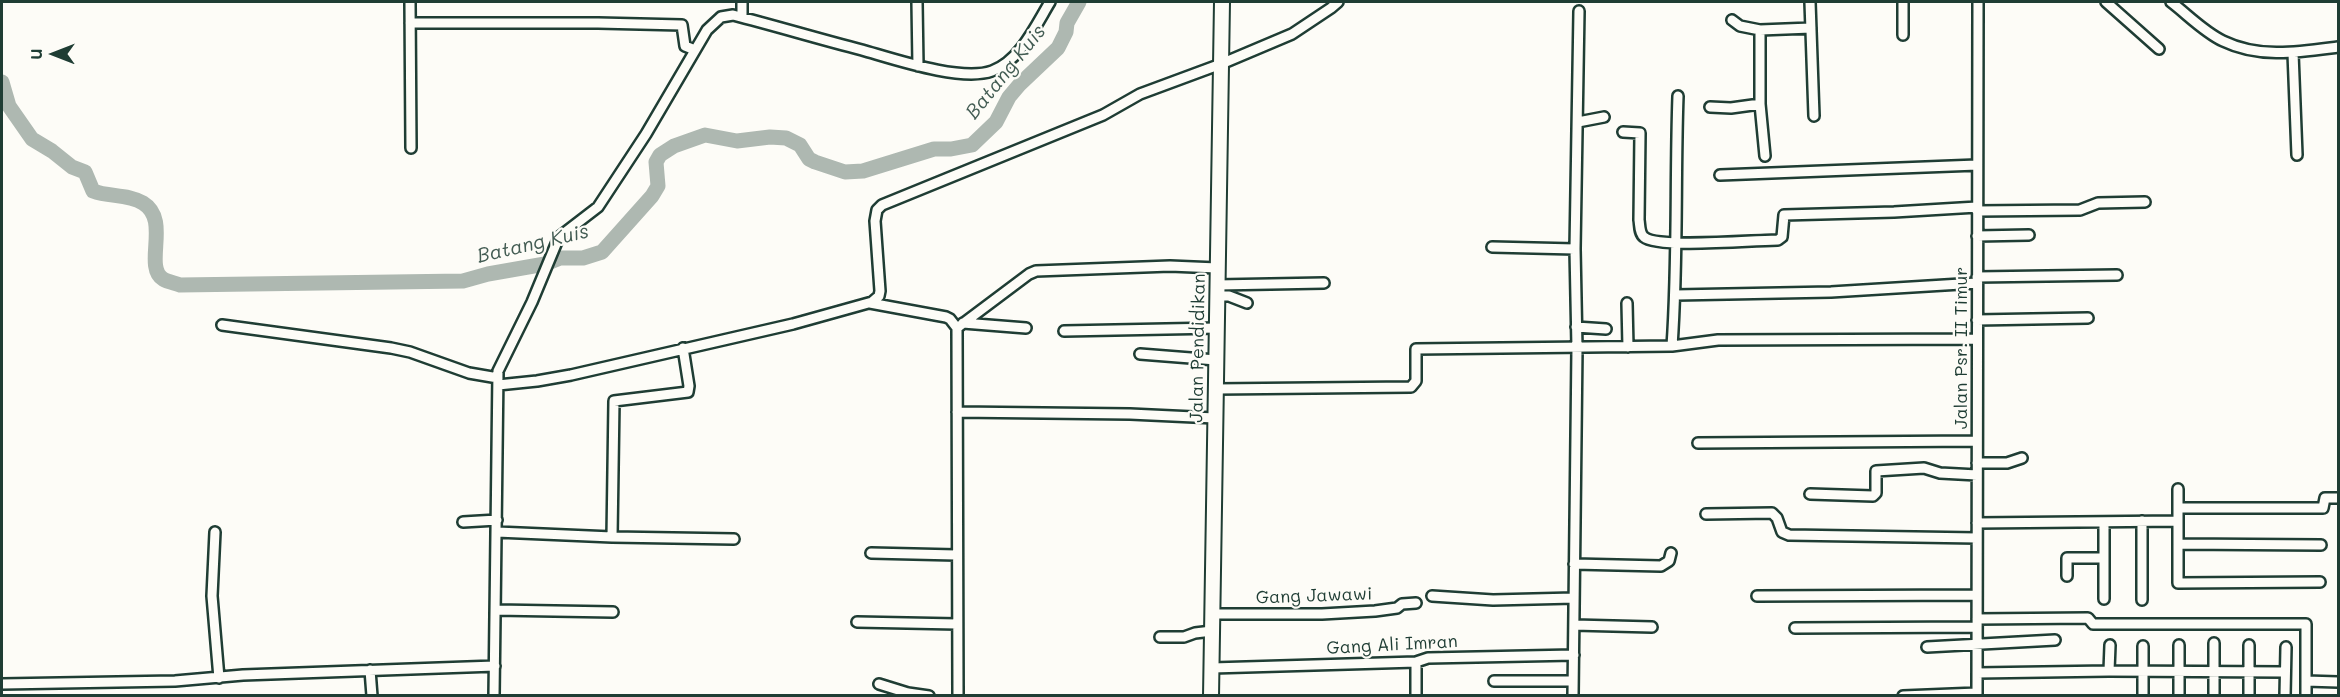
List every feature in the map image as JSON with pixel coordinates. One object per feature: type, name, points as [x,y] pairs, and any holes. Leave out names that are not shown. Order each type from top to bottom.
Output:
[{"type":"main road","name":"Jalan Pendidikan","points":[[1211,696],[1216,360],[1222,290],[1217,268],[1222,2]]},
{"type":"street","points":[[410,2],[411,148]]},
{"type":"street","points":[[742,2],[742,17]]},
{"type":"street","points":[[916,2],[918,66]]},
{"type":"street","points":[[494,696],[498,371],[560,237],[598,207],[646,134],[707,30],[721,17],[733,15],[918,66],[952,71],[992,71],[1006,64],[1017,52],[1050,2]]},
{"type":"street","points":[[222,325],[392,348],[498,382],[537,381],[793,324],[867,303],[879,296],[874,221],[877,210],[882,205],[1103,115],[1140,94],[1295,32],[1338,2]]},
{"type":"street","points":[[1810,2],[1814,116]]},
{"type":"street","points":[[1903,2],[1903,35]]},
{"type":"street","name":"Jalan Psr. II Timur","points":[[1977,694],[1978,2]]},
{"type":"street","points":[[2106,2],[2159,49]]},
{"type":"street","points":[[2171,2],[2222,41],[2251,50],[2293,52],[2338,47]]},
{"type":"street","points":[[1573,696],[1575,249],[1580,11]]},
{"type":"street","points":[[1732,21],[1740,26],[1760,30],[1811,28]]},
{"type":"street","points":[[410,23],[598,22],[682,25],[684,45],[695,50]]},
{"type":"street","points":[[1760,30],[1760,104],[1765,156]]},
{"type":"street","points":[[2293,52],[2297,155]]},
{"type":"street","points":[[1672,346],[1676,295],[1675,166],[1678,96]]},
{"type":"street","points":[[1710,107],[1731,108],[1760,104]]},
{"type":"street","points":[[1578,122],[1604,117]]},
{"type":"street","points":[[1623,132],[1640,133],[1639,219],[1642,235],[1647,239],[1677,244],[1778,240],[1782,237],[1784,215],[1977,209],[2080,210],[2098,202],[2145,202]]},
{"type":"street","points":[[1720,175],[1977,165]]},
{"type":"street","points":[[1977,236],[2029,235]]},
{"type":"street","points":[[1492,247],[1575,249]]},
{"type":"street","points":[[956,324],[1036,271],[1170,266],[1217,268]]},
{"type":"street","points":[[1676,295],[1842,291],[1977,280],[2117,275]]},
{"type":"street","points":[[1222,290],[1324,283]]},
{"type":"street","points":[[1222,290],[1232,299],[1247,303]]},
{"type":"street","points":[[867,303],[956,324],[1026,328]]},
{"type":"street","points":[[1627,303],[1628,347]]},
{"type":"street","points":[[1977,320],[2088,318]]},
{"type":"street","points":[[956,324],[958,696]]},
{"type":"street","points":[[1576,327],[1606,329]]},
{"type":"street","points":[[1064,331],[1217,328]]},
{"type":"street","points":[[1216,389],[1411,387],[1416,381],[1416,349],[1672,346],[1718,340],[1977,339]]},
{"type":"street","points":[[612,537],[614,401],[688,392],[683,348]]},
{"type":"street","points":[[1140,354],[1216,360]]},
{"type":"street","points":[[957,412],[1130,414],[1215,418]]},
{"type":"street","points":[[1698,443],[1977,441]]},
{"type":"street","points":[[1977,464],[2007,464],[2022,458]]},
{"type":"street","points":[[1810,494],[1873,496],[1876,493],[1876,471],[1924,468],[1940,472],[1977,475]]},
{"type":"street","points":[[2178,489],[2178,583],[2320,582]]},
{"type":"street","points":[[2178,508],[2322,508],[2325,498],[2338,498]]},
{"type":"street","points":[[1706,514],[1772,513],[1777,518],[1782,532],[1789,535],[1977,538]]},
{"type":"street","points":[[463,522],[497,520]]},
{"type":"street","points":[[2142,521],[2142,600]]},
{"type":"street","points":[[1977,524],[2178,521]]},
{"type":"street","points":[[2104,522],[2104,599]]},
{"type":"street","points":[[215,532],[212,596],[219,678]]},
{"type":"street","points":[[497,532],[734,539]]},
{"type":"street","points":[[2178,544],[2321,545]]},
{"type":"street","points":[[871,553],[956,555]]},
{"type":"street","points":[[1574,564],[1661,566],[1669,561],[1671,554]]},
{"type":"street","points":[[2067,576],[2067,558],[2104,558]]},
{"type":"street","points":[[1757,596],[1977,595]]},
{"type":"street","points":[[1432,596],[1493,600],[1574,598]]},
{"type":"street","name":"Gang Jawawi","points":[[1212,614],[1322,615],[1397,608],[1402,604],[1416,603]]},
{"type":"street","points":[[496,610],[614,612]]},
{"type":"street","points":[[1795,628],[2088,618],[2093,624],[2306,624],[2306,696]]},
{"type":"street","points":[[857,622],[957,624]]},
{"type":"street","points":[[1574,625],[1652,627]]},
{"type":"street","points":[[1160,637],[1184,637],[1212,631]]},
{"type":"street","points":[[1927,647],[2055,640]]},
{"type":"street","points":[[2214,643],[2214,696]]},
{"type":"street","points":[[2109,645],[2109,671]]},
{"type":"street","points":[[2179,645],[2179,696]]},
{"type":"street","points":[[2249,645],[2249,696]]},
{"type":"street","points":[[2143,696],[2144,646]]},
{"type":"street","points":[[2285,696],[2286,647]]},
{"type":"street","name":"Gang Ali Imran","points":[[1212,668],[1416,662],[1428,658],[1574,655]]},
{"type":"street","points":[[1416,662],[1416,696]]},
{"type":"street","points":[[2,684],[175,681],[370,670],[495,666]]},
{"type":"street","points":[[370,670],[372,696]]},
{"type":"street","points":[[1977,674],[2109,671],[2285,672]]},
{"type":"street","points":[[1494,681],[1573,681]]},
{"type":"street","points":[[2306,681],[2338,681]]},
{"type":"street","points":[[879,684],[908,693],[929,696]]},
{"type":"street","points":[[1903,696],[1977,694]]},
{"type":"waterway","name":"Batang Kuis","points":[[2,82],[9,106],[32,139],[72,167],[85,172],[93,191],[137,200],[151,211],[156,231],[155,264],[158,273],[165,280],[180,285],[463,281],[545,264],[560,258],[583,258],[602,252],[652,196],[658,186],[656,162],[660,155],[674,146],[705,135],[737,141],[770,137],[786,138],[800,145],[809,159],[845,172],[863,171],[934,149],[972,145],[996,122],[1009,97],[1020,84],[1058,48],[1066,32],[1067,23],[1079,2]]}]
